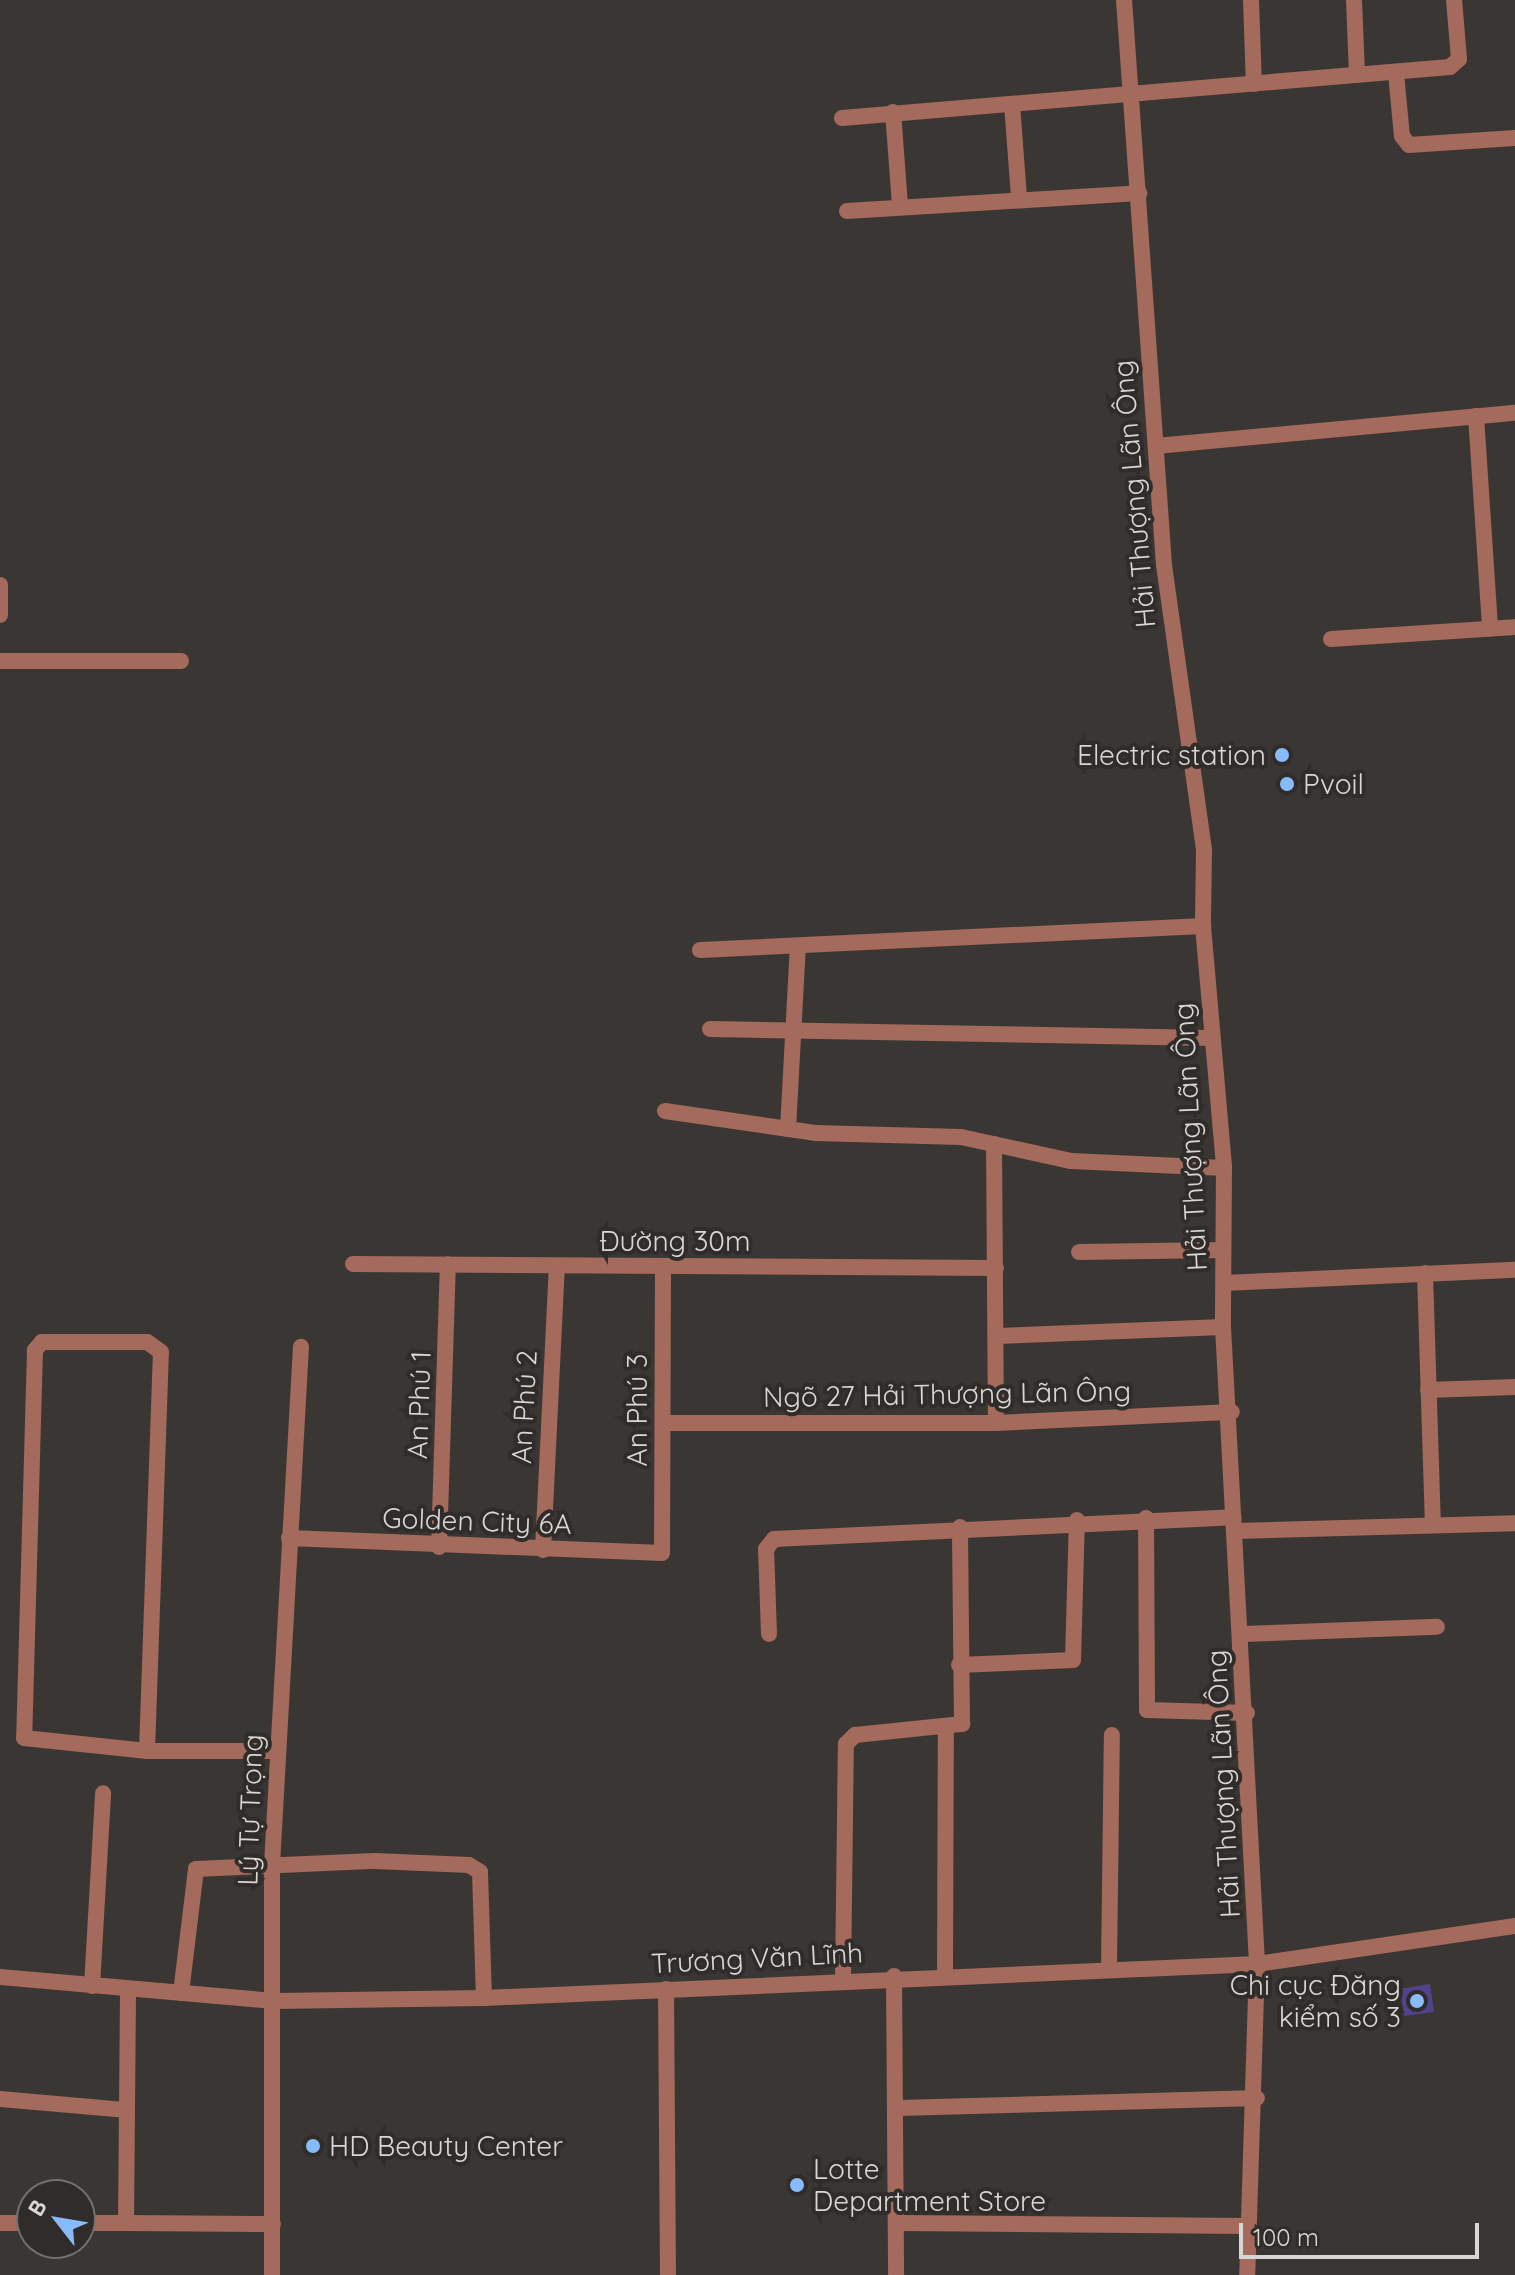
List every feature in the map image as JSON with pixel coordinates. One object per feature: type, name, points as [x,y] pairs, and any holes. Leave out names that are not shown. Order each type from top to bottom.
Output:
[{"type":"street","name":"Hải Thượng Lãn Ông","points":[[1124,0],[1164,565],[1204,850],[1203,926],[1224,1168],[1221,1250],[1225,1283],[1223,1327],[1232,1412],[1234,1524],[1247,1713],[1257,1964],[1257,2098],[1247,2275]]},
{"type":"street","points":[[1251,0],[1254,84]]},
{"type":"street","points":[[1354,0],[1357,75]]},
{"type":"street","points":[[842,118],[1396,73],[1457,63],[1454,0]]},
{"type":"street","points":[[1396,73],[1402,136],[1409,145],[1515,138]]},
{"type":"street","points":[[1012,104],[1019,197]]},
{"type":"street","points":[[893,112],[900,206]]},
{"type":"street","points":[[847,211],[1019,197],[1139,193]]},
{"type":"street","points":[[1156,446],[1515,413]]},
{"type":"street","points":[[1476,416],[1490,629]]},
{"type":"street","points":[[0,585],[0,615]]},
{"type":"street","points":[[1331,639],[1515,627]]},
{"type":"street","points":[[0,661],[181,661]]},
{"type":"street","points":[[700,950],[1203,926]]},
{"type":"street","points":[[788,1129],[798,947]]},
{"type":"street","points":[[710,1029],[792,1034],[1212,1038]]},
{"type":"street","points":[[665,1111],[788,1129],[994,1144],[1071,1161],[1224,1168]]},
{"type":"street","points":[[994,1144],[998,1336],[996,1423]]},
{"type":"street","points":[[1079,1252],[1221,1250]]},
{"type":"street","name":"Đường 30m","points":[[353,1264],[996,1268]]},
{"type":"street","name":"An Phú 1","points":[[439,1547],[448,1264]]},
{"type":"street","name":"An Phú 2","points":[[543,1550],[557,1266]]},
{"type":"street","name":"An Phú 3","points":[[662,1553],[663,1267]]},
{"type":"street","points":[[1225,1283],[1515,1270]]},
{"type":"street","points":[[1425,1273],[1433,1524]]},
{"type":"street","points":[[998,1336],[1223,1327]]},
{"type":"street","points":[[147,1751],[161,1352],[147,1342],[42,1342],[35,1350],[22,1734],[31,1741],[147,1751],[277,1751]]},
{"type":"street","name":"Lý Tự Trọng","points":[[272,2275],[272,1865],[301,1347]]},
{"type":"street","points":[[1428,1390],[1515,1387]]},
{"type":"street","name":"Ngõ 27 Hải Thượng Lãn Ông","points":[[663,1423],[996,1423],[1232,1412]]},
{"type":"street","points":[[769,1634],[766,1549],[771,1540],[1146,1518],[1234,1524],[1515,1523]]},
{"type":"street","points":[[1146,1518],[1147,1710],[1247,1713]]},
{"type":"street","points":[[959,1665],[1073,1660],[1077,1520]]},
{"type":"street","points":[[843,1980],[847,1741],[855,1735],[946,1729],[964,1718],[959,1665],[960,1527]]},
{"type":"street","name":"Golden City 6A","points":[[289,1538],[439,1547],[662,1553]]},
{"type":"street","points":[[1242,1634],[1437,1627]]},
{"type":"street","points":[[945,1975],[946,1729]]},
{"type":"street","points":[[1109,1969],[1112,1735]]},
{"type":"street","points":[[92,1986],[103,1793]]},
{"type":"street","points":[[181,1993],[196,1869],[415,1862],[477,1868],[484,1998]]},
{"type":"street","name":"Trương Văn Lĩnh","points":[[0,1977],[128,1991],[274,2001],[484,1998],[894,1976],[1257,1964],[1515,1926]]},
{"type":"street","points":[[894,1976],[899,2108],[896,2275]]},
{"type":"street","points":[[666,1989],[668,2275]]},
{"type":"street","points":[[126,2223],[128,1991]]},
{"type":"street","points":[[899,2108],[1257,2098]]},
{"type":"street","points":[[0,2099],[125,2110]]},
{"type":"street","points":[[96,2223],[273,2224]]},
{"type":"street","points":[[899,2223],[1248,2226]]},
{"type":"building","name":"Chi cục Đăng kiểm số 3","points":[[1430,1984],[1434,2012],[1404,2016],[1400,1989]]},
{"type":"place","name":"Electric station","points":[[1282,755]]},
{"type":"place","name":"Pvoil","points":[[1287,784]]},
{"type":"place","name":"Chi cục Đăng kiểm số 3","points":[[1417,2001]]},
{"type":"place","name":"HD Beauty Center","points":[[313,2146]]},
{"type":"place","name":"Lotte Department Store","points":[[797,2185]]}]
